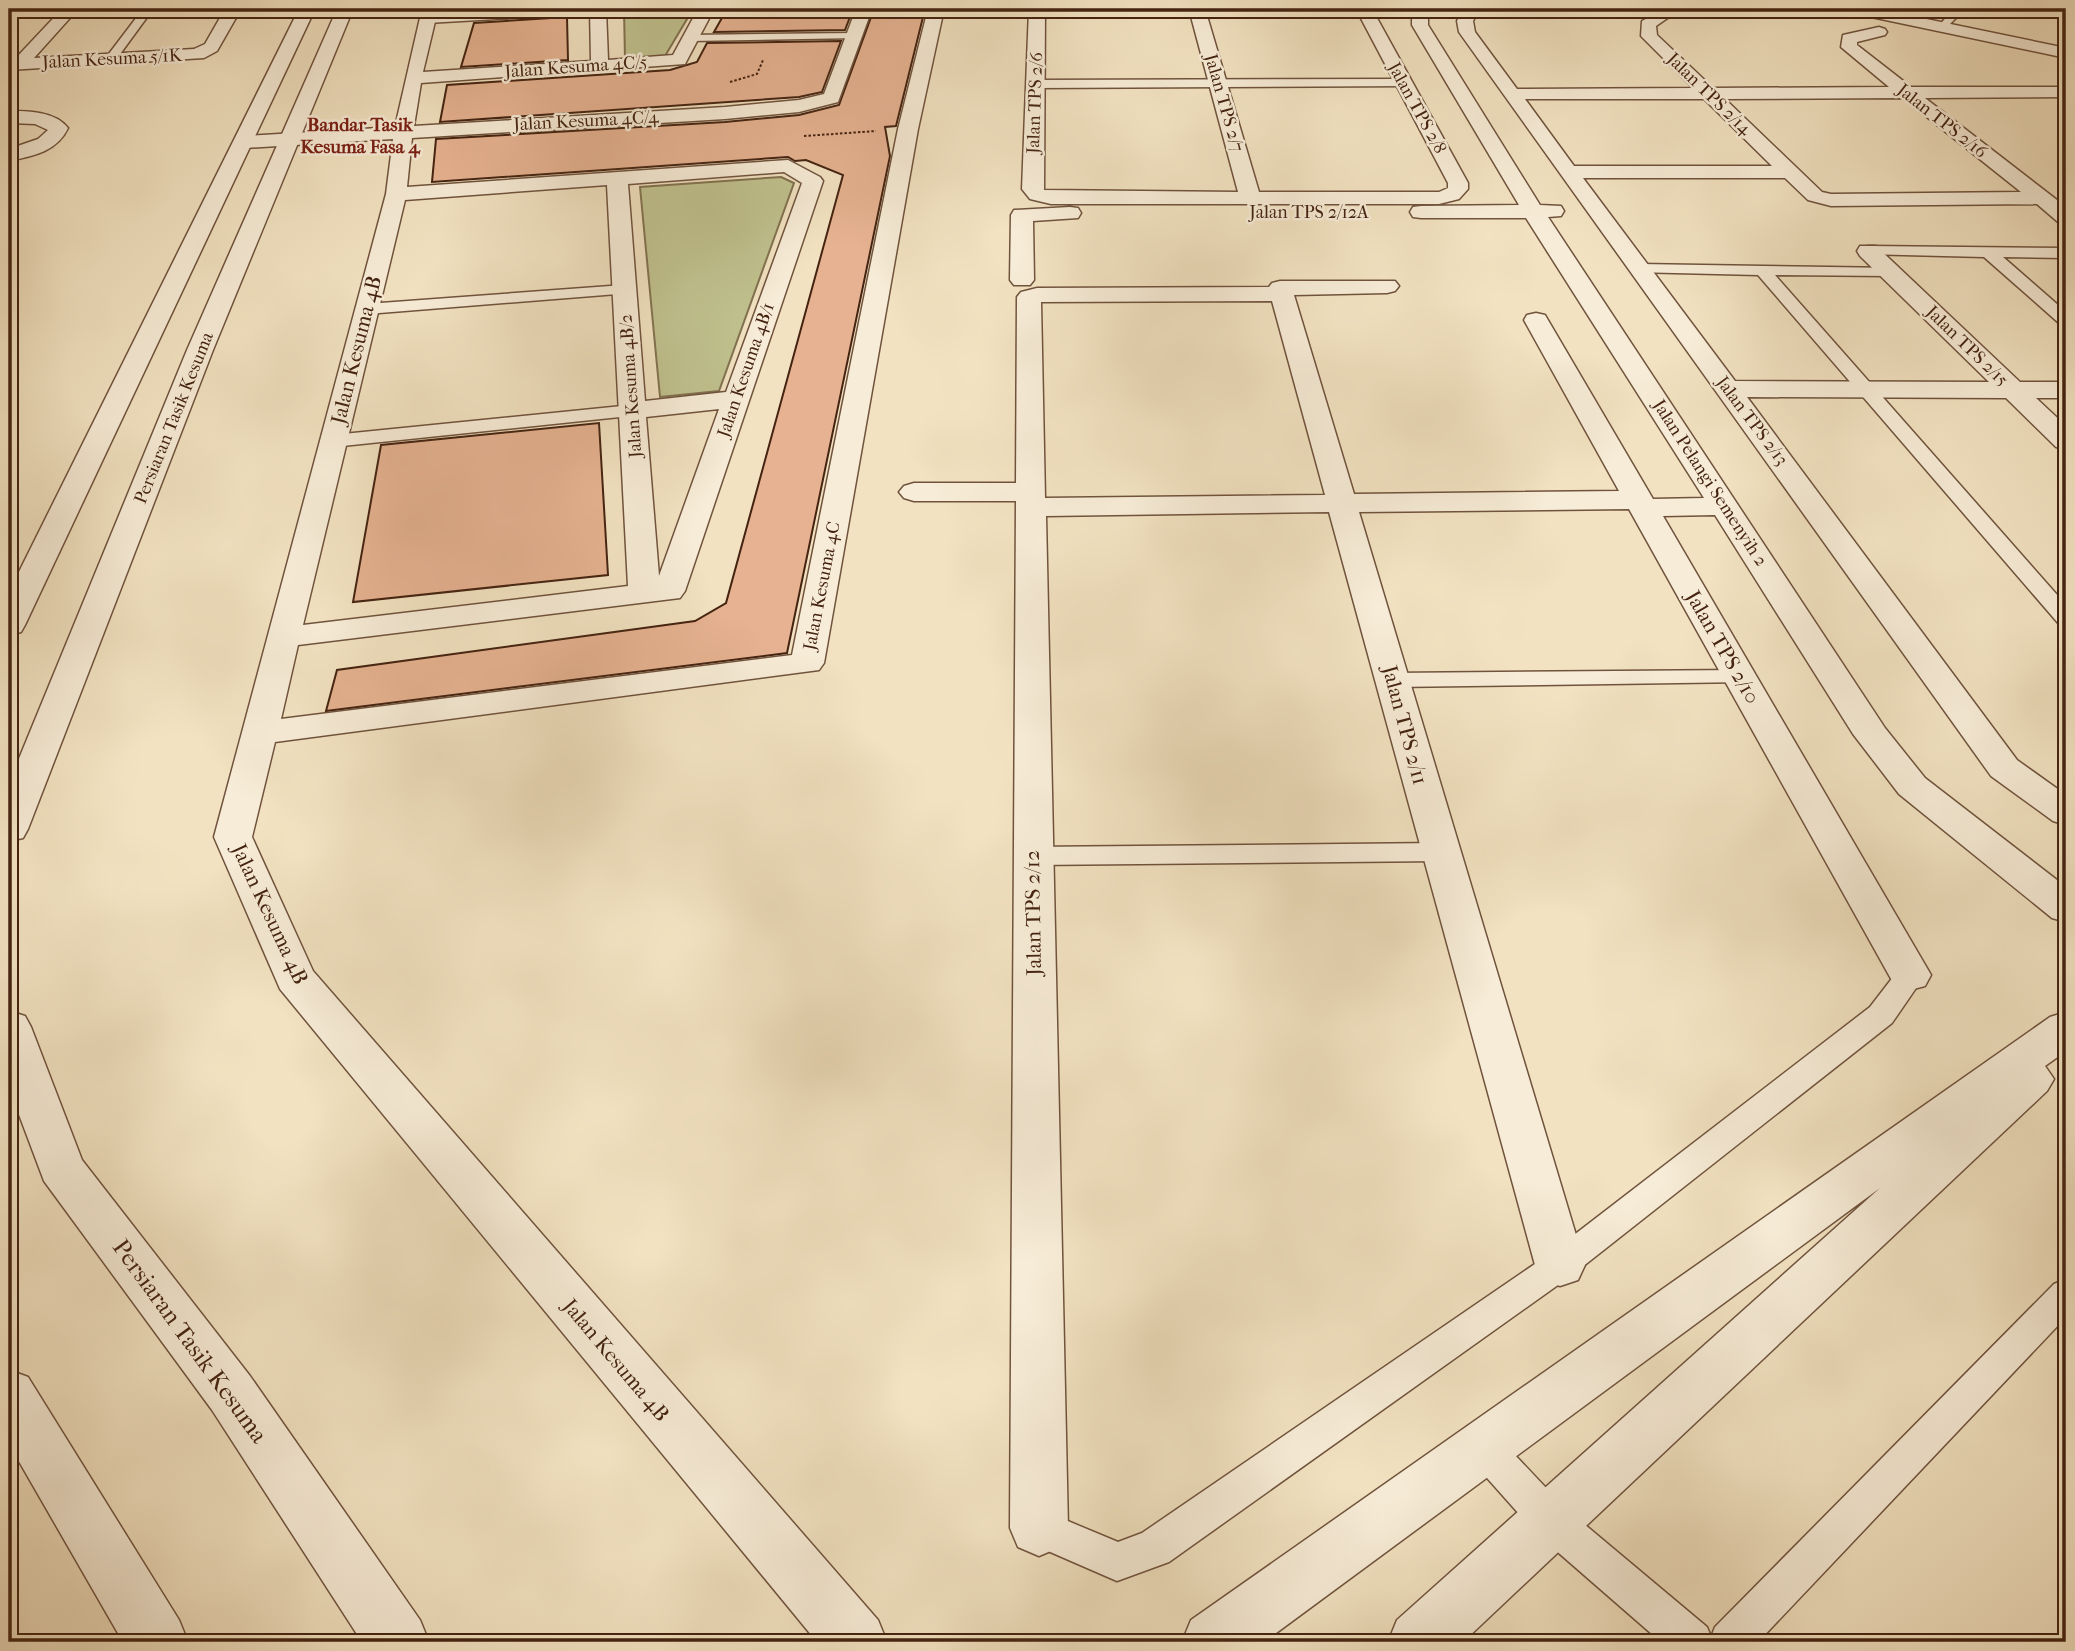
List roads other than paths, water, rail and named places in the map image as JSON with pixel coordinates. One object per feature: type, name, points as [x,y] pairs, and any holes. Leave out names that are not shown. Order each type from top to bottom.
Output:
[{"type":"street","points":[[14,64],[70,9]]},
{"type":"street","name":"Jalan Kesuma 5/1K","points":[[14,64],[198,54],[211,47],[233,9]]},
{"type":"street","points":[[9,625],[245,142],[307,9]]},
{"type":"street","name":"Persiaran Tasik Kesuma","points":[[9,829],[200,350],[345,9]]},
{"type":"street","points":[[598,9],[600,65]]},
{"type":"street","name":"Jalan Kesuma 4C/5","points":[[415,78],[679,60],[706,9]]},
{"type":"street","name":"Jalan Kesuma 4C/4","points":[[245,142],[725,113],[799,106],[832,97],[864,9]]},
{"type":"street","name":"Jalan Kesuma 4C","points":[[259,733],[807,663],[908,129],[936,9]]},
{"type":"street","name":"Jalan TPS 2/6","points":[[1037,9],[1032,189],[1037,195],[1052,198],[1250,198]]},
{"type":"street","name":"Jalan TPS 2/7","points":[[1197,9],[1250,198]]},
{"type":"street","name":"Jalan TPS 2/8","points":[[1250,198],[1439,198],[1452,195],[1458,189],[1458,183],[1364,9]]},
{"type":"street","name":"Jalan Pelangi Semenyih 2","points":[[1425,9],[1420,15],[1420,25],[1533,211],[1871,734],[1912,786],[2066,908]]},
{"type":"street","name":"Jalan TPS 2/13","points":[[1471,9],[1465,21],[1467,32],[1639,270],[1812,500],[2004,768],[2066,813]]},
{"type":"street","name":"Jalan TPS 2/14","points":[[1684,9],[1663,14],[1648,24],[1648,36],[1815,195],[1831,200],[2042,198]]},
{"type":"street","points":[[1857,9],[2066,53]]},
{"type":"street","points":[[402,131],[415,78],[418,48],[429,14]]},
{"type":"street","name":"Jalan TPS 2/16","points":[[1879,32],[1849,39],[1849,47],[2066,217]]},
{"type":"street","points":[[1513,94],[2066,92]]},
{"type":"street","points":[[9,117],[38,119],[51,122],[58,128],[56,135],[44,144],[9,155]]},
{"type":"street","name":"Jalan Kesuma 4B","points":[[402,131],[396,194],[233,837],[295,978],[856,1642]]},
{"type":"street","name":"Jalan Kesuma 4B/1","points":[[283,637],[668,591],[813,181],[788,166],[396,194]]},
{"type":"street","points":[[1569,172],[1789,172]]},
{"type":"street","name":"Jalan Kesuma 4B/2","points":[[617,178],[644,594]]},
{"type":"street","name":"Jalan TPS 2/12A","points":[[1022,215],[1597,211]]},
{"type":"street","name":"Jalan TPS 2/12","points":[[1022,215],[1031,500],[1039,1528]]},
{"type":"street","name":"Jalan TPS 2/15","points":[[1868,251],[2066,441]]},
{"type":"street","points":[[1026,289],[1037,295],[1282,294],[1280,288],[1285,286],[1387,286]]},
{"type":"street","name":"Jalan TPS 2/11","points":[[1282,294],[1560,1265]]},
{"type":"street","name":"Jalan TPS 2/10","points":[[1536,320],[1910,975]]},
{"type":"street","points":[[1728,389],[2066,390]]},
{"type":"street","points":[[632,411],[737,399]]},
{"type":"street","points":[[914,492],[1031,500],[1342,503],[1721,499]]},
{"type":"street","name":"Persiaran Tasik Kesuma","points":[[9,1027],[61,1168],[231,1393],[398,1642]]},
{"type":"street","points":[[1213,1642],[2066,1028]]},
{"type":"street","points":[[1419,1642],[2066,1046]]},
{"type":"street","points":[[9,1394],[157,1642]]},
{"type":"lane","points":[[111,59],[148,9]]},
{"type":"lane","points":[[429,14],[598,9]]},
{"type":"lane","points":[[1942,28],[1955,14],[1951,9]]},
{"type":"lane","points":[[690,38],[854,37]]},
{"type":"lane","points":[[1035,84],[1404,83]]},
{"type":"lane","points":[[1868,251],[2066,253]]},
{"type":"lane","points":[[1988,252],[2066,320]]},
{"type":"lane","points":[[1639,270],[1889,271]]},
{"type":"lane","points":[[1762,270],[2066,618]]},
{"type":"lane","points":[[367,309],[624,290]]},
{"type":"lane","points":[[333,440],[632,411]]},
{"type":"lane","points":[[1393,680],[1740,677]]},
{"type":"lane","points":[[1032,856],[1440,852]]},
{"type":"lane","points":[[1039,1528],[1117,1562],[1155,1548],[1560,1265],[1881,1016],[1910,975]]},
{"type":"lane","points":[[1730,1642],[2066,1294]]},
{"type":"lane","points":[[1484,1448],[1551,1521],[1692,1642]]},
{"type":"district","name":"Bandar Tasik Kesuma Fasa 4","points":[[360,136]]}]
